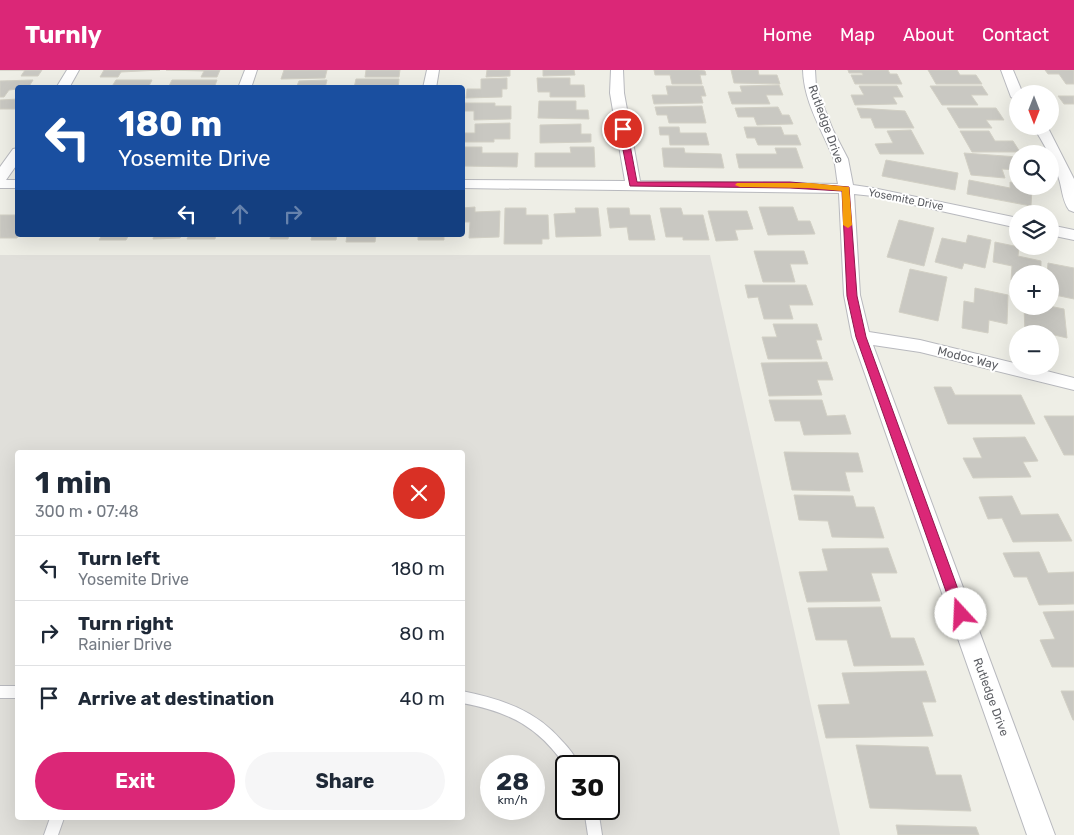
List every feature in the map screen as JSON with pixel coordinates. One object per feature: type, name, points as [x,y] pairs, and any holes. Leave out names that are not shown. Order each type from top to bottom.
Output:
[{"type":"street","points":[[64,85],[74,70]]},
{"type":"street","points":[[245,85],[251,70]]},
{"type":"street","points":[[430,85],[433,70]]},
{"type":"street","points":[[617,70],[617,93],[633,184]]},
{"type":"street","name":"Rutledge Drive","points":[[810,70],[810,86],[826,130],[841,159],[846,189],[852,296],[861,337],[1041,835]]},
{"type":"street","points":[[1007,70],[1013,85]]},
{"type":"street","points":[[1045,135],[1068,178],[1074,207]]},
{"type":"street","points":[[0,178],[15,156]]},
{"type":"street","points":[[0,184],[15,184]]},
{"type":"street","name":"Yosemite Drive","points":[[465,184],[790,185],[846,189],[895,196],[1009,221]]},
{"type":"street","points":[[1059,232],[1074,235]]},
{"type":"street","name":"Modoc Way","points":[[861,337],[920,346],[1074,384]]},
{"type":"lane","points":[[0,692],[15,692]]},
{"type":"lane","points":[[465,697],[492,702],[525,716],[546,733],[565,755]]},
{"type":"lane","points":[[51,835],[56,820]]},
{"type":"lane","points":[[593,820],[595,835]]},
{"type":"shaded area","points":[[0,255],[710,255],[840,835],[0,835]]},
{"type":"building","points":[[25,70],[42,70],[38,76],[21,76]]},
{"type":"building","points":[[104,70],[160,70],[121,72],[118,77],[100,77]]},
{"type":"building","points":[[166,70],[220,70],[217,77],[201,77],[204,71]]},
{"type":"building","points":[[284,70],[327,70],[325,78],[281,79]]},
{"type":"building","points":[[366,70],[400,70],[399,77],[365,77]]},
{"type":"building","points":[[487,70],[510,70],[510,76],[486,77]]},
{"type":"building","points":[[543,70],[574,70],[575,75],[543,76]]},
{"type":"building","points":[[654,70],[698,70],[705,71],[706,75],[700,75],[702,84],[672,84],[670,75],[655,75]]},
{"type":"building","points":[[731,70],[758,70],[759,75],[777,75],[780,84],[734,83]]},
{"type":"building","points":[[848,70],[888,70],[890,74],[897,74],[902,84],[855,84],[851,75],[863,75],[862,73],[849,73]]},
{"type":"building","points":[[928,70],[957,70],[960,75],[976,75],[982,84],[936,84]]},
{"type":"building","points":[[1045,70],[1074,70],[1074,84],[1066,84],[1059,74],[1048,74]]},
{"type":"building","points":[[507,78],[507,89],[502,89],[502,97],[466,98],[467,89],[481,89],[481,79]]},
{"type":"building","points":[[537,78],[570,78],[570,85],[584,85],[585,97],[550,97],[550,92],[538,92]]},
{"type":"building","points":[[356,79],[399,79],[398,85],[355,85]]},
{"type":"building","points":[[33,80],[30,85],[15,85],[15,89],[9,90],[4,97],[0,97],[0,81]]},
{"type":"building","points":[[116,80],[152,80],[150,85],[113,85]]},
{"type":"building","points":[[172,80],[217,80],[215,85],[170,85]]},
{"type":"building","points":[[327,80],[326,85],[297,85],[299,81]]},
{"type":"building","points":[[779,85],[783,95],[766,95],[770,104],[732,104],[728,92],[742,92],[740,86]]},
{"type":"building","points":[[666,86],[703,86],[706,96],[701,96],[703,103],[654,104],[652,95],[668,95]]},
{"type":"building","points":[[859,86],[897,86],[903,97],[893,97],[897,104],[855,105],[851,95],[864,95]]},
{"type":"building","points":[[930,86],[982,86],[988,95],[971,95],[978,105],[942,105]]},
{"type":"building","points":[[1059,96],[1074,96],[1074,104],[1064,104]]},
{"type":"building","points":[[15,99],[15,109],[0,109],[0,100]]},
{"type":"building","points":[[539,101],[576,101],[576,110],[588,110],[589,119],[538,118]]},
{"type":"building","points":[[465,103],[495,103],[495,106],[511,106],[511,119],[474,120],[474,111],[465,111]]},
{"type":"building","points":[[702,106],[706,123],[669,123],[667,115],[657,115],[655,107]]},
{"type":"building","points":[[778,107],[782,115],[789,115],[793,124],[757,125],[754,117],[738,117],[735,108]]},
{"type":"building","points":[[857,108],[905,111],[914,128],[875,128],[871,118],[861,118]]},
{"type":"building","points":[[947,108],[996,108],[1004,120],[986,120],[992,128],[959,128]]},
{"type":"building","points":[[510,123],[510,139],[494,139],[494,142],[465,142],[465,133],[475,133],[475,124]]},
{"type":"building","points":[[581,124],[581,134],[591,134],[591,142],[540,143],[540,125]]},
{"type":"building","points":[[659,127],[679,127],[680,133],[706,133],[709,145],[670,145],[669,135],[660,135]]},
{"type":"building","points":[[744,127],[781,127],[784,135],[797,135],[801,145],[758,145],[755,138],[747,138]]},
{"type":"building","points":[[911,130],[924,154],[880,154],[875,144],[893,143],[887,131]]},
{"type":"building","points":[[960,131],[989,131],[995,141],[1013,141],[1016,145],[1009,145],[1009,152],[972,152]]},
{"type":"building","points":[[465,147],[482,147],[482,153],[518,153],[517,167],[465,166]]},
{"type":"building","points":[[570,147],[594,147],[595,167],[535,167],[535,153],[571,153]]},
{"type":"building","points":[[662,148],[684,148],[685,153],[721,154],[724,168],[664,167]]},
{"type":"building","points":[[775,148],[796,148],[803,168],[739,168],[736,154],[777,154]]},
{"type":"building","points":[[964,153],[1009,156],[1009,169],[1002,169],[1005,178],[971,175]]},
{"type":"building","points":[[886,160],[958,173],[955,190],[882,176]]},
{"type":"building","points":[[969,180],[1009,188],[1009,195],[1032,195],[1031,205],[1026,205],[967,194]]},
{"type":"building","points":[[475,207],[475,212],[500,211],[499,237],[469,238],[470,222],[465,222],[465,208]]},
{"type":"building","points":[[759,207],[793,207],[798,221],[810,221],[815,234],[768,235]]},
{"type":"building","points":[[505,208],[526,208],[526,215],[548,215],[549,239],[542,239],[542,244],[504,244]]},
{"type":"building","points":[[575,208],[598,208],[601,236],[556,237],[554,214],[576,213]]},
{"type":"building","points":[[607,208],[629,208],[630,215],[650,215],[655,240],[629,240],[627,227],[610,228]]},
{"type":"building","points":[[660,208],[681,208],[683,215],[703,215],[709,240],[683,240],[683,237],[666,237]]},
{"type":"building","points":[[708,211],[747,211],[753,229],[735,230],[738,240],[716,241]]},
{"type":"building","points":[[0,215],[15,215],[15,237],[17,238],[0,238]]},
{"type":"building","points":[[899,220],[934,228],[924,266],[887,257]]},
{"type":"building","points":[[968,235],[991,240],[985,268],[964,263],[962,269],[935,262],[942,238],[966,243]]},
{"type":"building","points":[[101,237],[128,237],[126,240],[99,240]]},
{"type":"building","points":[[154,237],[181,237],[180,238],[153,239]]},
{"type":"building","points":[[188,237],[216,237],[215,239],[187,239]]},
{"type":"building","points":[[270,237],[288,237],[288,239],[270,239]]},
{"type":"building","points":[[312,237],[337,237],[336,240],[311,240]]},
{"type":"building","points":[[347,237],[376,237],[375,242],[346,242]]},
{"type":"building","points":[[418,237],[444,237],[444,240],[418,240]]},
{"type":"building","points":[[995,242],[1009,245],[1009,255],[1018,255],[1041,261],[1041,265],[1009,265],[993,262]]},
{"type":"building","points":[[754,251],[804,251],[808,264],[790,264],[795,282],[763,282]]},
{"type":"building","points":[[1059,265],[1074,268],[1074,299],[1059,296]]},
{"type":"building","points":[[910,269],[947,277],[938,321],[899,312]]},
{"type":"building","points":[[745,285],[806,285],[813,305],[789,305],[793,319],[764,319],[758,297],[748,298]]},
{"type":"building","points":[[975,288],[1008,295],[1007,324],[989,320],[988,333],[962,328],[964,301],[974,303]]},
{"type":"building","points":[[1059,308],[1064,309],[1067,338],[1059,336],[1059,325],[1025,325],[1024,315],[1059,315]]},
{"type":"building","points":[[773,324],[817,324],[822,340],[816,340],[822,359],[768,359],[762,337],[777,337]]},
{"type":"building","points":[[827,362],[833,380],[817,380],[822,395],[769,396],[761,363]]},
{"type":"building","points":[[934,387],[951,387],[955,395],[1021,395],[1035,424],[948,424]]},
{"type":"building","points":[[769,400],[822,400],[827,416],[845,415],[851,434],[804,435],[800,421],[775,421]]},
{"type":"building","points":[[1044,416],[1074,416],[1074,455],[1064,455]]},
{"type":"building","points":[[1025,437],[1038,461],[1023,462],[1031,477],[973,478],[963,458],[982,458],[973,438]]},
{"type":"building","points":[[784,452],[858,453],[863,472],[845,472],[850,491],[792,490]]},
{"type":"building","points":[[794,495],[853,496],[856,507],[874,507],[884,538],[832,537],[828,521],[799,520]]},
{"type":"building","points":[[1012,496],[1021,515],[1058,514],[1072,541],[1013,542],[1002,518],[988,519],[979,497]]},
{"type":"building","points":[[888,548],[897,573],[871,573],[880,601],[807,602],[799,572],[828,571],[822,549]]},
{"type":"building","points":[[1039,552],[1048,573],[1074,572],[1074,604],[1039,605],[1027,577],[1014,577],[1003,553]]},
{"type":"building","points":[[881,607],[891,638],[914,638],[924,665],[854,666],[847,640],[816,640],[808,608]]},
{"type":"building","points":[[1074,611],[1074,667],[1052,667],[1040,640],[1055,639],[1043,612]]},
{"type":"building","points":[[926,671],[936,702],[922,702],[933,736],[826,738],[818,705],[850,704],[842,673]]},
{"type":"building","points":[[1061,691],[1074,691],[1074,720],[1073,720]]},
{"type":"building","points":[[856,745],[928,747],[936,775],[961,775],[971,811],[870,808]]},
{"type":"building","points":[[896,825],[976,827],[979,835],[898,835]]},
{"type":"slow traffic","points":[[740,185],[825,186],[846,189],[848,225]]},
{"type":"route","points":[[623,129],[633,184],[790,185],[846,189],[852,296],[861,337],[961,614]]}]
